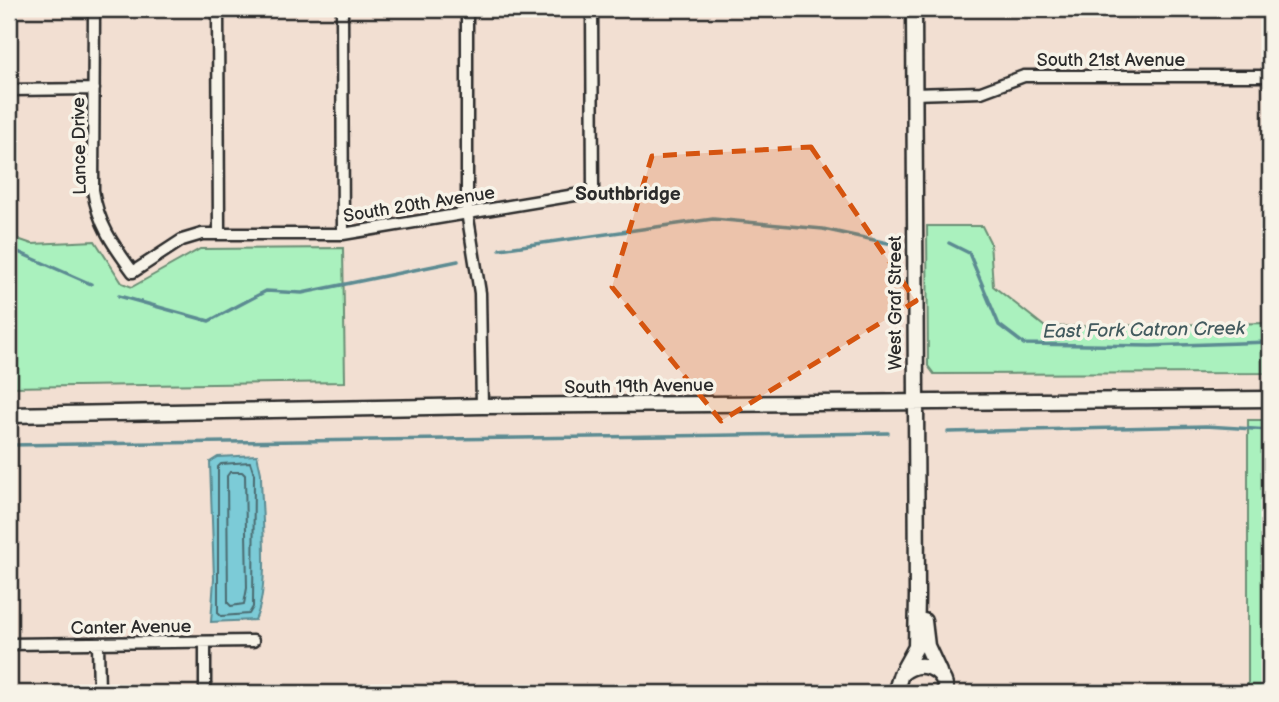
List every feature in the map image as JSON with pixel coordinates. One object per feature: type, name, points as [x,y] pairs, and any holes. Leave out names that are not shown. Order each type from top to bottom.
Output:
[{"type":"main road","name":"West Graf Street","points":[[895,693],[901,674],[916,647],[914,9]]},
{"type":"main road","name":"South 19th Avenue","points":[[9,415],[482,406],[1270,398]]},
{"type":"main road","name":"West Graf Street","points":[[917,596],[930,659],[940,674],[946,693]]},
{"type":"main road","points":[[901,674],[911,667],[924,665],[940,674]]},
{"type":"street","name":"Lance Drive","points":[[94,9],[93,190],[97,215],[109,239],[133,272]]},
{"type":"street","points":[[218,9],[219,233]]},
{"type":"street","points":[[342,9],[343,234]]},
{"type":"street","points":[[467,9],[467,212],[480,293],[482,406]]},
{"type":"street","name":"South 20th Avenue","points":[[133,272],[182,240],[219,233],[343,234],[593,192],[592,9]]},
{"type":"street","name":"South 21st Avenue","points":[[913,94],[981,92],[1024,76],[1270,76]]},
{"type":"street","points":[[9,90],[94,89]]},
{"type":"street","name":"Canter Avenue","points":[[9,644],[253,641]]},
{"type":"street","points":[[205,642],[205,693]]},
{"type":"street","points":[[98,643],[99,693]]},
{"type":"highlighted area","points":[[811,147],[916,301],[721,421],[612,287],[652,156]]},
{"type":"green space","points":[[927,226],[982,226],[990,242],[993,286],[1045,327],[1270,323],[1270,373],[934,374],[928,366]]},
{"type":"green space","points":[[9,236],[32,244],[95,241],[122,283],[132,287],[200,249],[343,248],[345,382],[9,387]]},
{"type":"green space","points":[[1248,420],[1270,420],[1270,693],[1248,693]]},
{"type":"water","points":[[257,455],[261,473],[264,549],[260,606],[255,620],[211,622],[214,579],[210,462],[218,457]]},
{"type":"waterway","name":"East Fork Catron Creek","points":[[500,249],[713,219],[823,229],[897,245]]},
{"type":"waterway","name":"East Fork Catron Creek","points":[[949,243],[969,253],[999,325],[1024,344],[1150,346],[1270,342]]},
{"type":"waterway","name":"East Fork Catron Creek","points":[[9,248],[91,284]]},
{"type":"waterway","name":"East Fork Catron Creek","points":[[119,296],[209,321],[266,291],[302,293],[458,261]]},
{"type":"waterway","points":[[948,432],[1206,426],[1270,430]]},
{"type":"waterway","points":[[9,445],[888,433]]},
{"type":"district","name":"Southbridge","points":[[628,193]]}]
